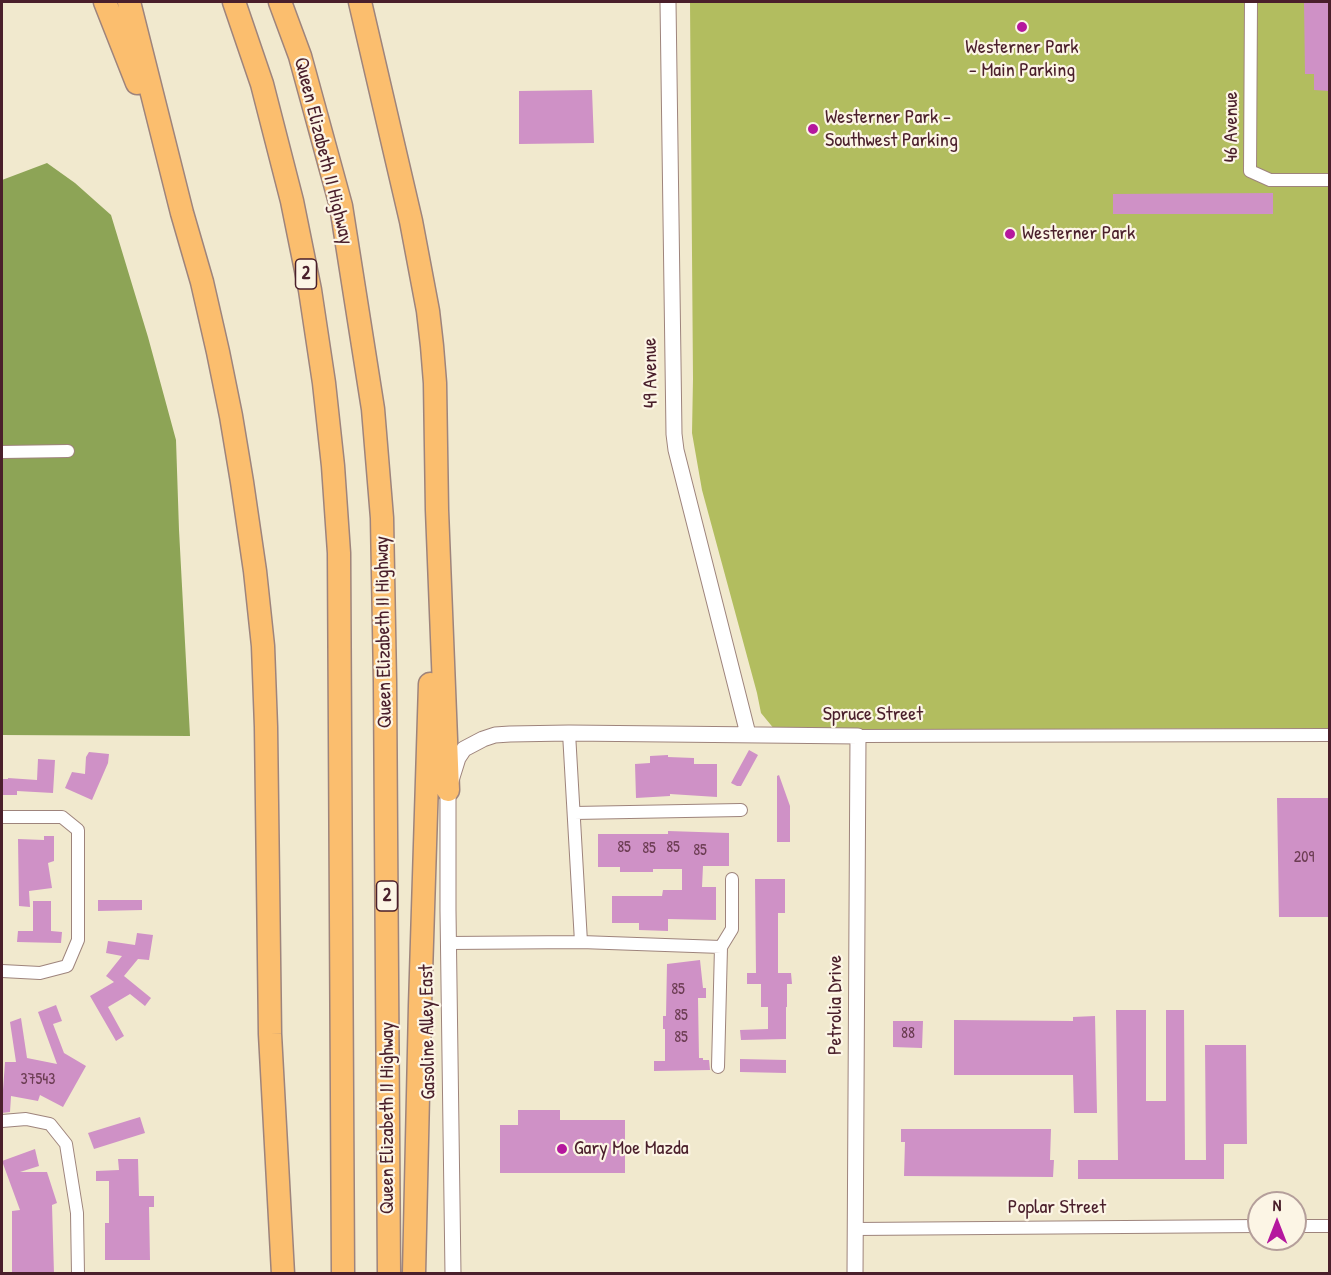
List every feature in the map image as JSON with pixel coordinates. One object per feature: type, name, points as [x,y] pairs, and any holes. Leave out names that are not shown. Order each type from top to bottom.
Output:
[{"type":"highway","points":[[105,2],[139,88],[182,213]]},
{"type":"highway","points":[[129,2],[201,282],[231,416],[253,560],[263,646],[270,1034],[281,1274]]},
{"type":"highway","name":"2","points":[[234,2],[262,84],[292,201],[310,290],[324,383],[333,466],[339,553],[343,1274]]},
{"type":"highway","name":"Queen Elizabeth II Highway","points":[[280,2],[300,56],[341,206],[373,409],[382,518],[389,1274]]},
{"type":"highway","points":[[352,2],[377,73]]},
{"type":"highway","points":[[360,2],[411,221],[428,311],[435,383],[437,510],[448,790]]},
{"type":"highway","points":[[414,1274],[420,994],[437,510]]},
{"type":"street","name":"49 Avenue","points":[[668,2],[674,434],[676,450],[748,734]]},
{"type":"street","name":"46 Avenue","points":[[1251,2],[1250,171],[1270,180],[1329,180]]},
{"type":"street","points":[[2,452],[68,451]]},
{"type":"street","name":"Spruce Street","points":[[448,790],[458,758],[464,749],[495,735],[510,734],[1329,735]]},
{"type":"street","points":[[569,734],[581,942]]},
{"type":"street","name":"Petrolia Drive","points":[[855,1274],[858,736]]},
{"type":"street","name":"Gasoline Alley East","points":[[448,790],[453,1274]]},
{"type":"street","points":[[574,813],[741,810]]},
{"type":"street","points":[[2,817],[62,817],[78,830],[78,940],[68,966],[40,973],[2,972]]},
{"type":"street","points":[[717,1067],[721,947],[732,928],[732,879]]},
{"type":"street","points":[[448,944],[581,942],[721,947]]},
{"type":"street","points":[[2,1121],[26,1119],[50,1124],[66,1144],[77,1213],[78,1274]]},
{"type":"street","name":"Poplar Street","points":[[855,1229],[1247,1226]]},
{"type":"street","points":[[1307,1226],[1329,1226]]},
{"type":"green space","name":"Westerner Park","points":[[690,2],[1329,2],[1329,728],[775,730],[761,713],[702,490],[692,433]]},
{"type":"green space","points":[[47,163],[75,183],[111,215],[176,440],[190,736],[2,735],[2,180]]},
{"type":"building","points":[[1304,2],[1329,2],[1329,91],[1314,90],[1314,74],[1305,74]]},
{"type":"building","points":[[592,90],[594,143],[519,144],[519,91]]},
{"type":"building","points":[[1273,193],[1273,214],[1113,214],[1113,194]]},
{"type":"building","points":[[749,750],[758,755],[741,786],[737,786],[731,783]]},
{"type":"building","points":[[89,752],[109,754],[108,763],[92,800],[65,788],[72,772],[85,774],[86,757]]},
{"type":"building","points":[[668,755],[668,757],[694,758],[694,764],[717,764],[717,797],[670,794],[670,796],[636,798],[635,764],[650,763],[650,756]]},
{"type":"building","points":[[38,759],[55,760],[53,793],[17,791],[17,795],[2,795],[2,779],[37,780]]},
{"type":"building","points":[[779,775],[790,806],[790,842],[777,842],[777,776]]},
{"type":"building","points":[[1277,798],[1329,798],[1329,917],[1279,917]]},
{"type":"building","points":[[668,831],[729,833],[729,866],[703,866],[702,887],[716,887],[716,920],[668,919],[668,931],[639,930],[639,923],[612,923],[612,896],[662,896],[663,890],[682,890],[682,869],[620,872],[620,867],[598,867],[598,834],[668,834]]},
{"type":"building","points":[[44,836],[54,836],[54,861],[48,863],[52,888],[29,891],[30,907],[19,906],[18,839],[44,840]]},
{"type":"building","points":[[755,879],[785,879],[785,913],[778,913],[778,973],[791,973],[792,984],[787,984],[786,1039],[741,1040],[740,1030],[768,1029],[768,1007],[761,1007],[761,984],[747,984],[747,973],[756,973]]},
{"type":"building","points":[[98,900],[142,900],[142,910],[98,911]]},
{"type":"building","points":[[33,901],[51,901],[51,931],[62,932],[61,943],[17,942],[18,931],[33,931]]},
{"type":"building","points":[[137,933],[153,935],[149,960],[138,959],[124,976],[151,998],[145,1006],[130,994],[108,1007],[124,1036],[116,1041],[90,996],[114,982],[106,976],[122,956],[106,953],[108,941],[135,945]]},
{"type":"building","points":[[700,960],[706,998],[698,998],[699,1058],[709,1060],[710,1070],[654,1071],[654,1061],[665,1061],[663,1016],[666,1016],[667,964]]},
{"type":"building","points":[[56,1005],[62,1021],[53,1024],[64,1053],[86,1066],[63,1107],[40,1095],[38,1101],[11,1096],[10,1112],[2,1113],[5,1062],[16,1062],[10,1022],[21,1018],[27,1058],[57,1064],[38,1012]]},
{"type":"building","points":[[1116,1010],[1146,1010],[1146,1101],[1166,1101],[1166,1010],[1184,1010],[1185,1160],[1206,1160],[1205,1045],[1246,1045],[1247,1144],[1224,1144],[1224,1179],[1078,1179],[1078,1160],[1118,1160]]},
{"type":"building","points":[[1095,1016],[1097,1113],[1074,1113],[1073,1075],[954,1075],[954,1020],[1073,1021],[1073,1017]]},
{"type":"building","points":[[893,1021],[923,1021],[922,1048],[893,1047]]},
{"type":"building","points":[[740,1059],[786,1060],[786,1073],[740,1072]]},
{"type":"building","name":"Gary Moe Mazda","points":[[518,1110],[560,1110],[560,1120],[625,1120],[625,1173],[500,1173],[500,1125],[518,1125]]},
{"type":"building","points":[[140,1117],[145,1133],[94,1149],[88,1133]]},
{"type":"building","points":[[901,1129],[1051,1129],[1050,1160],[1054,1160],[1053,1177],[904,1176],[905,1142],[901,1142]]},
{"type":"building","points":[[35,1149],[39,1166],[20,1172],[47,1172],[57,1203],[52,1205],[54,1274],[12,1274],[12,1211],[20,1210],[2,1161]]},
{"type":"building","points":[[118,1159],[138,1159],[139,1196],[154,1196],[154,1207],[149,1207],[150,1260],[105,1260],[105,1223],[109,1223],[109,1181],[96,1181],[96,1171],[119,1170]]},
{"type":"place","name":"Westerner Park - Main Parking","points":[[1022,27]]},
{"type":"place","name":"Westerner Park - Southwest Parking","points":[[813,129]]},
{"type":"place","name":"Westerner Park","points":[[1010,234]]},
{"type":"place","name":"Gary Moe Mazda","points":[[562,1149]]}]
